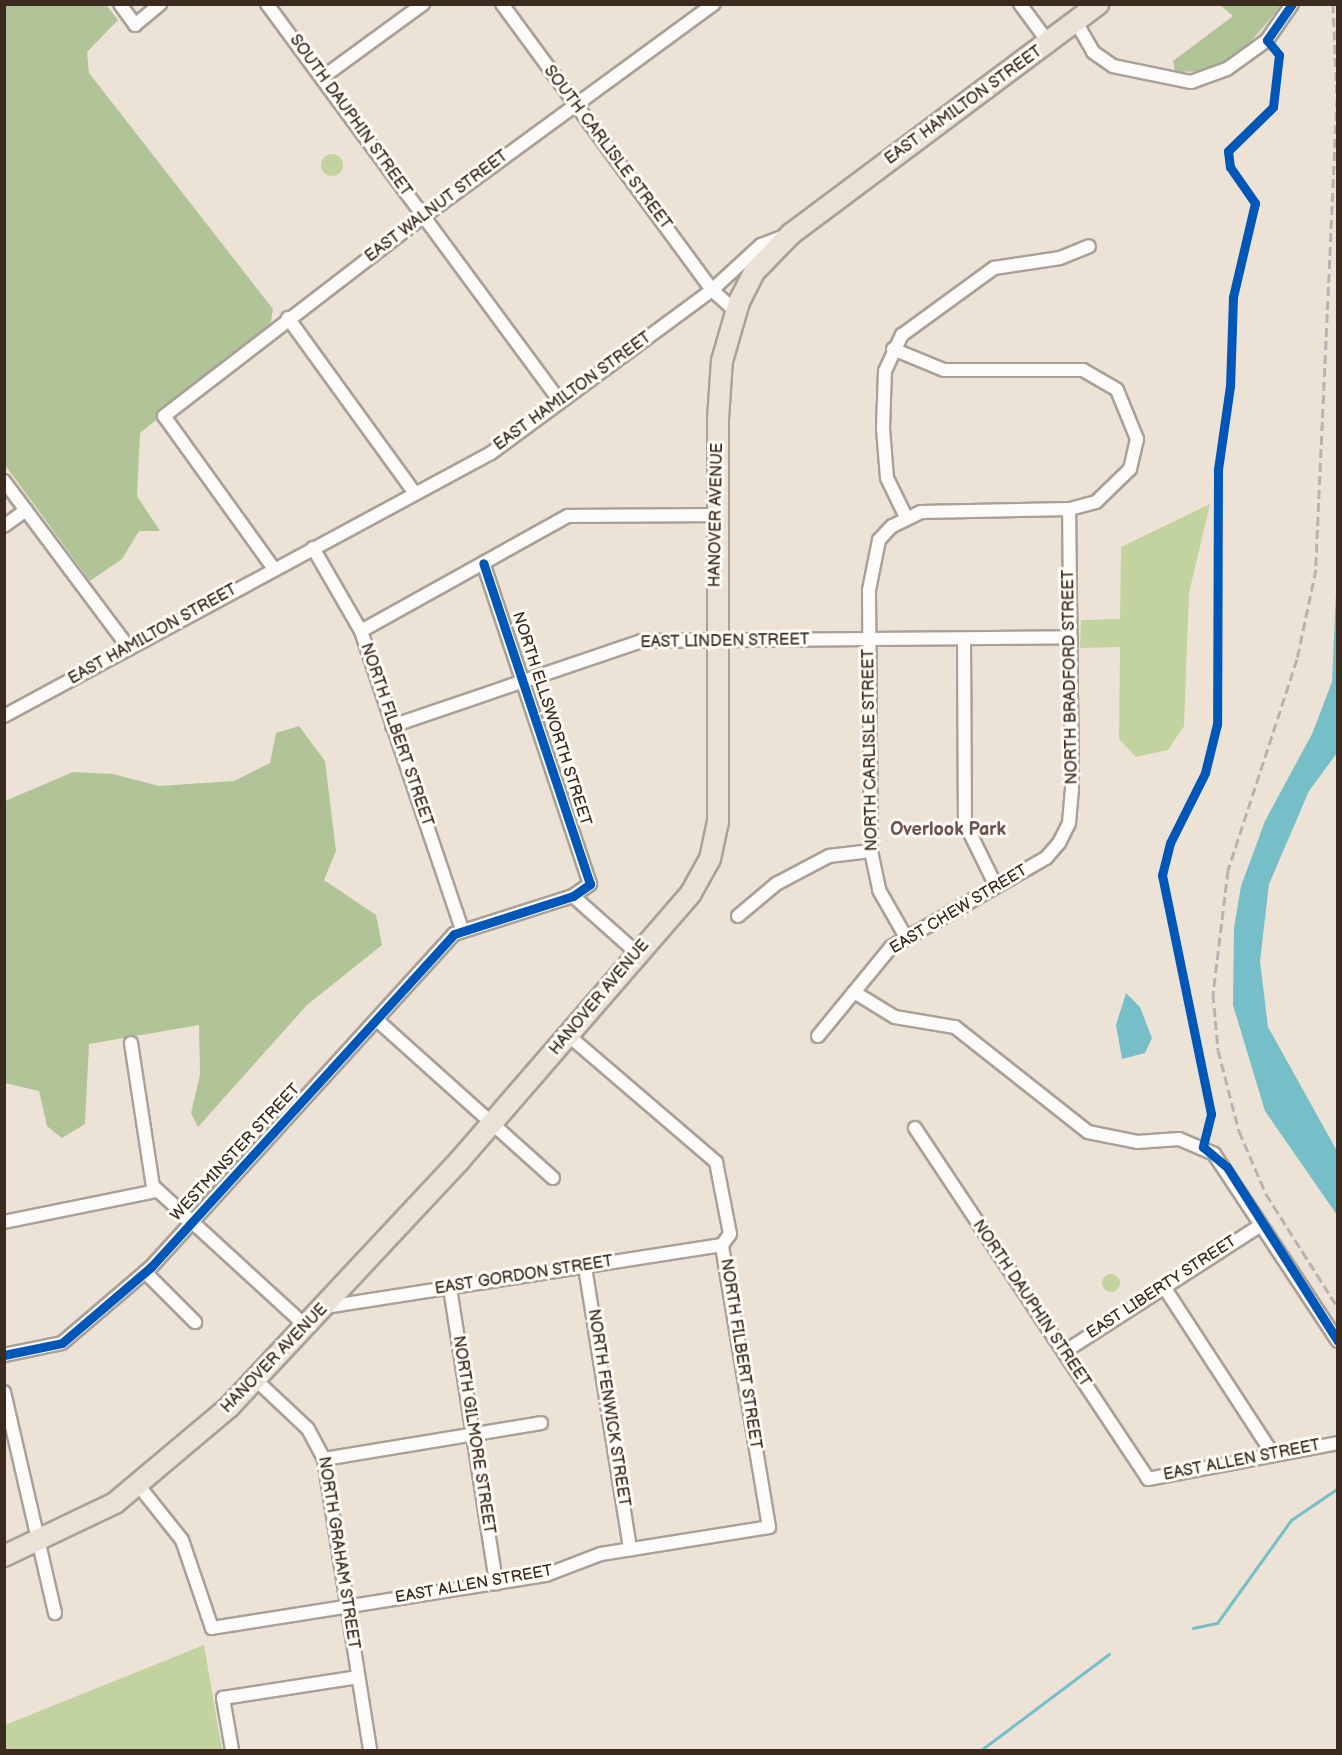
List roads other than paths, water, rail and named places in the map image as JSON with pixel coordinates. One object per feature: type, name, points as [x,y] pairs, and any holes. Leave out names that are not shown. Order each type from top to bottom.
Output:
[{"type":"main road","name":"EAST HAMILTON STREET","points":[[791,234],[1099,4]]},
{"type":"main road","name":"HANOVER AVENUE","points":[[4,1556],[91,1518],[139,1486],[256,1380],[308,1329],[492,1124],[691,893],[715,840],[716,515],[720,376],[735,311],[755,271],[791,234]]},
{"type":"street","points":[[120,4],[135,25],[160,4]]},
{"type":"street","name":"SOUTH DAUPHIN STREET","points":[[267,4],[560,401]]},
{"type":"street","points":[[323,77],[423,4]]},
{"type":"street","name":"SOUTH CARLISLE STREET","points":[[502,4],[712,290]]},
{"type":"street","name":"EAST WALNUT STREET","points":[[274,569],[164,416],[288,318],[424,216],[574,104],[714,4]]},
{"type":"street","points":[[1020,4],[1049,43]]},
{"type":"street","points":[[1076,22],[1093,52],[1113,66],[1191,82],[1227,69],[1267,40],[1292,4]]},
{"type":"street","name":"EAST HAMILTON STREET","points":[[4,716],[414,492],[491,453],[712,290],[761,245],[791,234]]},
{"type":"street","points":[[893,348],[944,370],[1083,370],[1117,390],[1137,439],[1130,469],[1096,502],[1069,509],[936,510],[906,517],[885,464],[883,392],[893,348],[902,335],[994,268],[1060,258],[1089,246]]},
{"type":"street","points":[[712,290],[735,311]]},
{"type":"street","points":[[288,318],[414,492]]},
{"type":"street","points":[[4,481],[129,648]]},
{"type":"street","name":"NORTH BRADFORD STREET","points":[[1059,843],[1069,823],[1072,788],[1069,509]]},
{"type":"street","points":[[4,526],[26,510]]},
{"type":"street","points":[[361,631],[568,516],[716,515]]},
{"type":"street","name":"NORTH CARLISLE STREET","points":[[906,517],[879,540],[874,554],[870,639],[871,851],[879,890],[907,939]]},
{"type":"street","name":"NORTH FILBERT STREET","points":[[313,548],[361,631],[462,930]]},
{"type":"street","name":"NORTH ELLSWORTH STREET","points":[[483,563],[590,884],[573,896]]},
{"type":"street","name":"EAST LINDEN STREET","points":[[392,726],[641,641],[1071,637]]},
{"type":"street","points":[[964,639],[965,823],[996,886]]},
{"type":"street","name":"EAST CHEW STREET","points":[[818,1036],[854,993],[872,966],[907,939],[1046,858],[1059,843]]},
{"type":"street","points":[[738,916],[776,884],[829,856],[871,851]]},
{"type":"street","points":[[462,930],[573,896],[638,952]]},
{"type":"street","name":"WESTMINSTER STREET","points":[[4,1355],[62,1343],[145,1272],[462,930]]},
{"type":"street","points":[[854,993],[895,1017],[955,1027],[1088,1132],[1137,1142],[1179,1139],[1203,1147],[1227,1167],[1261,1225],[1338,1341]]},
{"type":"street","points":[[378,1021],[553,1178]]},
{"type":"street","name":"NORTH FILBERT STREET","points":[[569,1036],[717,1162],[730,1234],[722,1245],[769,1527]]},
{"type":"street","points":[[131,1043],[156,1191],[308,1329]]},
{"type":"street","name":"NORTH DAUPHIN STREET","points":[[915,1128],[1148,1479]]},
{"type":"street","points":[[4,1222],[156,1191]]},
{"type":"street","name":"EAST LIBERTY STREET","points":[[1064,1352],[1261,1225]]},
{"type":"street","name":"EAST GORDON STREET","points":[[326,1307],[722,1245]]},
{"type":"street","name":"NORTH FENWICK STREET","points":[[585,1267],[630,1549]]},
{"type":"street","points":[[145,1272],[195,1322]]},
{"type":"street","points":[[1164,1287],[1273,1454]]},
{"type":"street","name":"NORTH GILMORE STREET","points":[[450,1288],[496,1583]]},
{"type":"street","name":"NORTH GRAHAM STREET","points":[[256,1380],[308,1429],[324,1459],[370,1750]]},
{"type":"street","points":[[4,1392],[55,1613]]},
{"type":"street","points":[[324,1459],[541,1423]]},
{"type":"street","name":"EAST ALLEN STREET","points":[[1148,1479],[1338,1443]]},
{"type":"street","name":"EAST ALLEN STREET","points":[[139,1486],[182,1540],[212,1628],[548,1574],[630,1549],[769,1527]]},
{"type":"street","points":[[232,1750],[222,1698],[358,1677]]},
{"type":"water","points":[[1337,569],[1337,753],[1309,791],[1269,884],[1260,961],[1268,1027],[1337,1151],[1337,1215],[1265,1111],[1233,1005],[1234,928],[1241,886],[1265,821],[1312,734],[1332,682]]},
{"type":"water","points":[[1126,993],[1140,1007],[1152,1038],[1145,1053],[1122,1059],[1116,1025]]},
{"type":"waterway","points":[[1193,1628],[1217,1623],[1291,1520],[1338,1488]]},
{"type":"waterway","points":[[981,1750],[1109,1654]]},
{"type":"railway","points":[[1333,4],[1337,98],[1316,569],[1297,659],[1228,870],[1213,994],[1218,1050],[1239,1131],[1266,1194],[1338,1308]]},
{"type":"district","name":"Overlook Park","points":[[948,830]]}]
